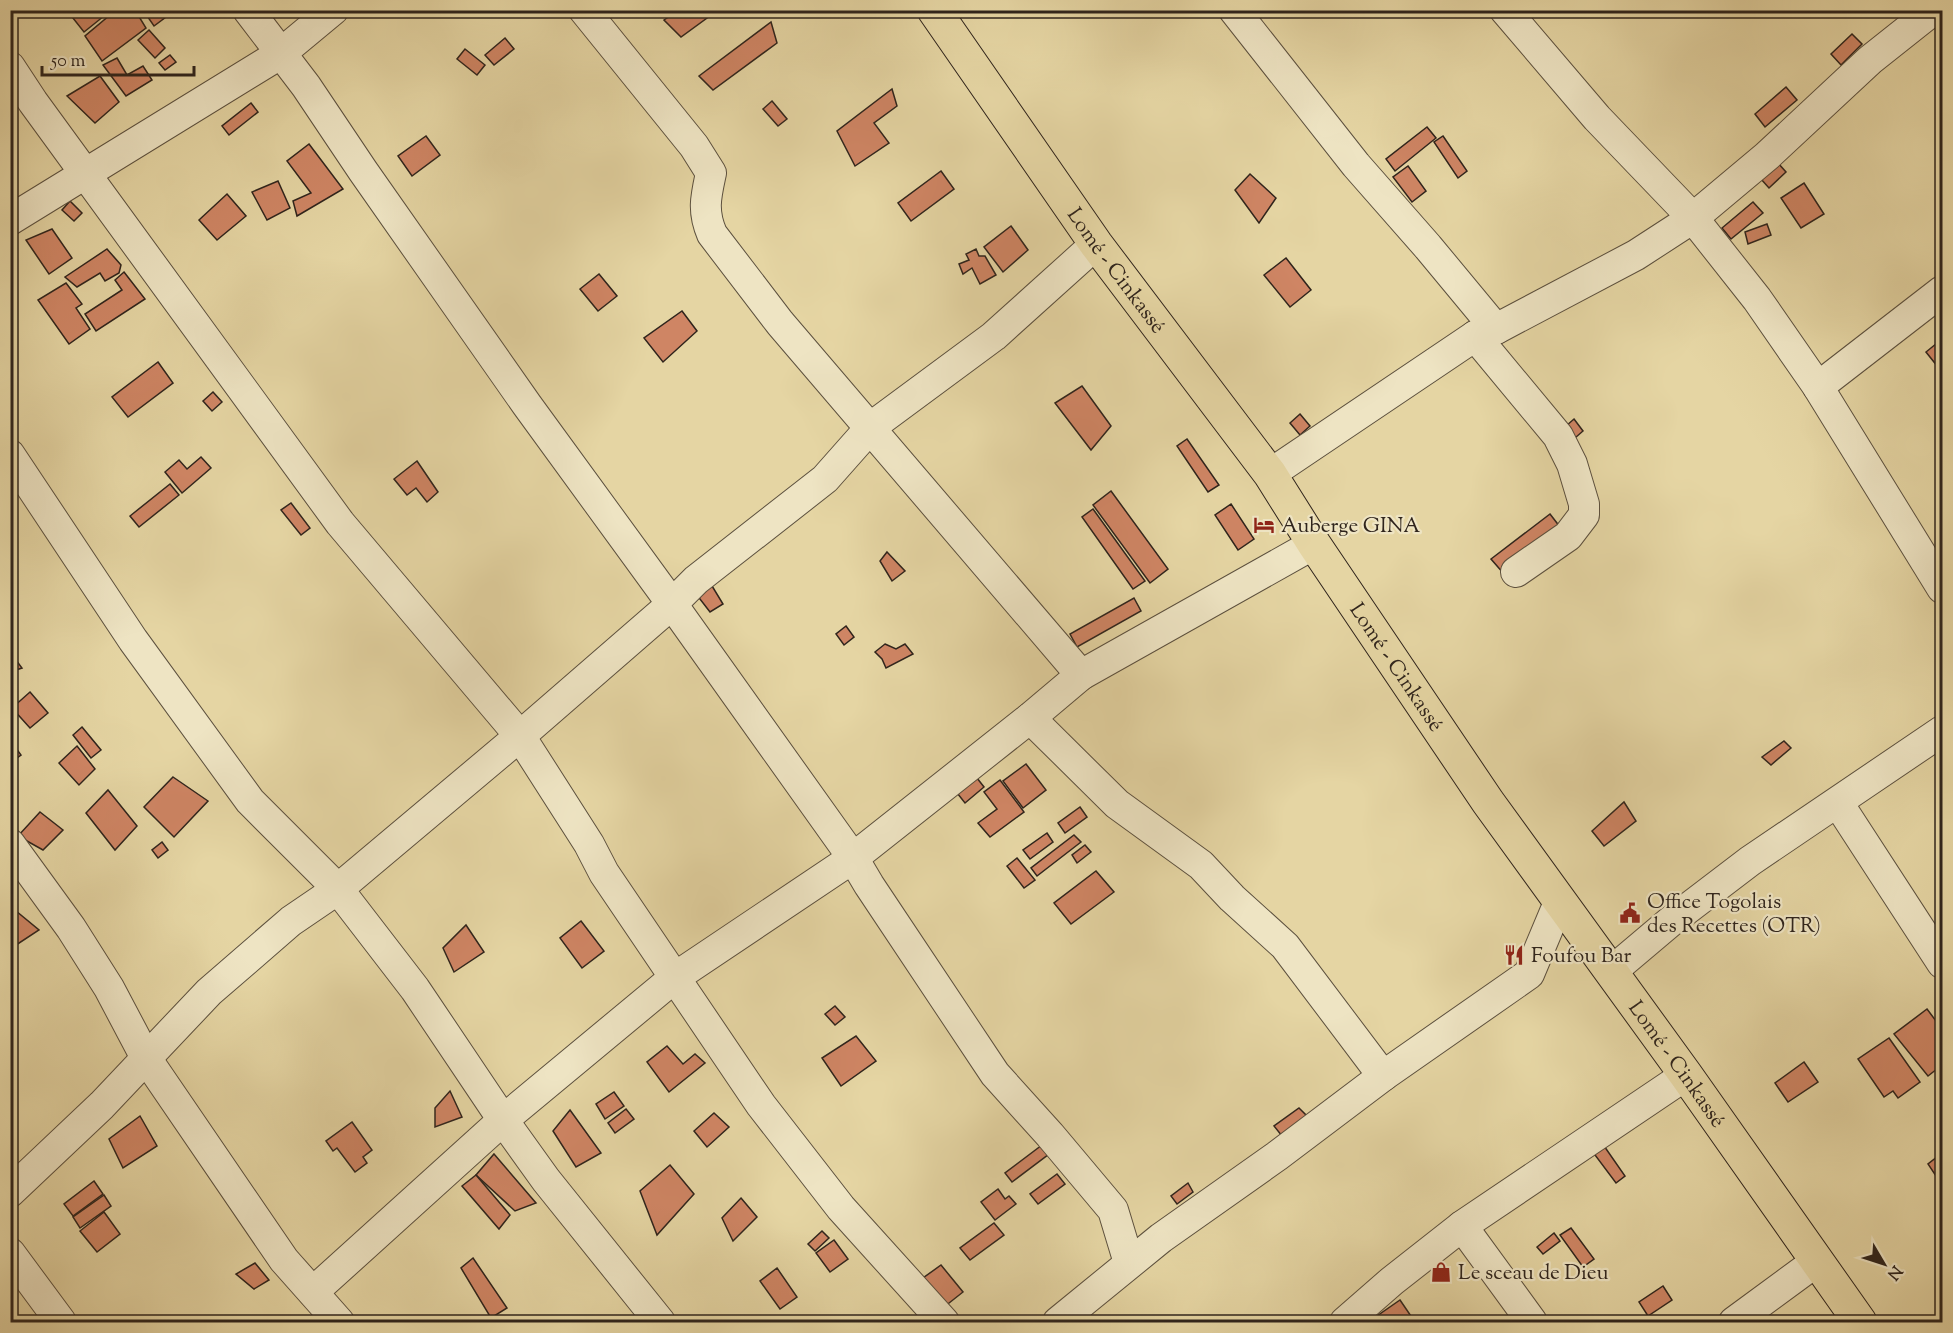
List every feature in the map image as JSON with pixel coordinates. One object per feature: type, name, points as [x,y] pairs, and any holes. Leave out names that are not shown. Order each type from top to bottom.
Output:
[{"type":"highway","name":"Lomé - Cinkassé","points":[[934,10],[1096,244],[1270,474],[1314,544],[1488,802],[1686,1074],[1860,1323]]},
{"type":"street","points":[[248,10],[306,86],[527,405],[853,858],[995,1074],[1113,1210],[1129,1263]]},
{"type":"street","points":[[10,220],[280,54],[333,10]]},
{"type":"street","points":[[584,10],[694,146],[711,173],[705,219],[712,234],[780,323],[1081,675]]},
{"type":"street","points":[[1234,10],[1356,165],[1428,247],[1558,436],[1572,464],[1584,504],[1584,515],[1568,536],[1516,572]]},
{"type":"street","points":[[1505,10],[1597,118],[1692,218],[1757,299],[1818,387],[1942,588]]},
{"type":"street","points":[[1270,474],[1486,332],[1636,255],[1692,218],[1767,156],[1870,60],[1933,10]]},
{"type":"street","points":[[10,68],[340,524],[520,736],[589,844],[604,873],[761,1105],[841,1208],[944,1323]]},
{"type":"street","points":[[10,1192],[94,1113],[209,992],[291,921],[338,889],[520,736],[672,604],[696,580],[825,479],[871,427],[994,336],[1096,244]]},
{"type":"street","points":[[1818,387],[1942,291]]},
{"type":"street","points":[[10,455],[133,640],[250,801],[338,889],[415,989],[546,1180],[660,1323]]},
{"type":"street","points":[[313,1292],[503,1120],[674,978],[853,858],[1081,675],[1314,544]]},
{"type":"street","points":[[1030,718],[1117,804],[1201,865],[1232,898],[1285,946],[1383,1076]]},
{"type":"street","points":[[1612,971],[1670,922],[1750,861],[1942,731]]},
{"type":"street","points":[[1838,803],[1942,963]]},
{"type":"street","points":[[10,843],[71,928],[109,988],[146,1058],[284,1260],[339,1323]]},
{"type":"street","points":[[1058,1323],[1129,1263],[1383,1076],[1529,974],[1560,900]]},
{"type":"street","points":[[1345,1323],[1392,1281],[1462,1226],[1686,1074]]},
{"type":"street","points":[[1462,1226],[1532,1323]]},
{"type":"street","points":[[10,1253],[61,1323]]},
{"type":"street","points":[[1734,1323],[1817,1261]]},
{"type":"building","points":[[72,10],[99,10],[104,16],[84,32],[69,13]]},
{"type":"building","points":[[116,10],[135,10],[146,28],[102,61],[85,36]]},
{"type":"building","points":[[143,10],[162,10],[166,17],[154,26]]},
{"type":"building","points":[[679,10],[718,10],[681,37],[664,20]]},
{"type":"building","points":[[771,22],[777,43],[713,90],[699,76]]},
{"type":"building","points":[[149,30],[165,48],[155,58],[138,40]]},
{"type":"building","points":[[1852,34],[1862,44],[1841,65],[1831,54]]},
{"type":"building","points":[[505,38],[514,49],[494,65],[485,55]]},
{"type":"building","points":[[465,49],[485,65],[477,75],[457,59]]},
{"type":"building","points":[[170,55],[176,62],[165,70],[159,63]]},
{"type":"building","points":[[117,58],[127,75],[143,66],[152,80],[126,96],[103,65]]},
{"type":"building","points":[[100,76],[119,102],[95,123],[67,96]]},
{"type":"building","points":[[1786,87],[1797,100],[1765,127],[1755,114]]},
{"type":"building","points":[[892,89],[897,106],[874,123],[889,143],[855,166],[837,131]]},
{"type":"building","points":[[772,101],[787,119],[778,126],[763,109]]},
{"type":"building","points":[[251,103],[258,112],[229,135],[222,126]]},
{"type":"building","points":[[1427,127],[1436,138],[1395,171],[1386,159]]},
{"type":"building","points":[[426,136],[440,155],[412,176],[398,156]]},
{"type":"building","points":[[1443,136],[1467,171],[1458,178],[1434,142]]},
{"type":"building","points":[[309,144],[343,189],[297,216],[293,201],[311,193],[287,161]]},
{"type":"building","points":[[1778,163],[1786,172],[1769,188],[1761,179]]},
{"type":"building","points":[[1408,166],[1426,191],[1412,202],[1393,177]]},
{"type":"building","points":[[941,171],[954,189],[911,221],[898,203]]},
{"type":"building","points":[[1250,174],[1276,198],[1259,223],[1235,190]]},
{"type":"building","points":[[278,181],[290,208],[267,220],[252,192]]},
{"type":"building","points":[[1804,183],[1824,214],[1801,228],[1781,198]]},
{"type":"building","points":[[227,194],[246,216],[217,240],[199,220]]},
{"type":"building","points":[[70,201],[82,213],[74,221],[62,210]]},
{"type":"building","points":[[1753,202],[1763,213],[1731,239],[1722,228]]},
{"type":"building","points":[[1767,224],[1771,235],[1748,244],[1745,232]]},
{"type":"building","points":[[1011,226],[1028,250],[1003,272],[984,247]]},
{"type":"building","points":[[52,229],[72,258],[49,274],[26,240]]},
{"type":"building","points":[[107,249],[121,265],[119,273],[105,281],[100,273],[77,287],[65,277]]},
{"type":"building","points":[[976,249],[979,256],[985,256],[996,275],[980,284],[972,268],[963,274],[959,264],[969,260],[966,254]]},
{"type":"building","points":[[1286,258],[1311,290],[1290,307],[1264,275]]},
{"type":"building","points":[[124,272],[145,299],[96,331],[85,314],[122,290],[115,280]]},
{"type":"building","points":[[599,274],[617,296],[598,311],[580,289]]},
{"type":"building","points":[[66,283],[82,304],[76,308],[90,329],[69,344],[38,300]]},
{"type":"building","points":[[682,311],[697,331],[663,362],[644,338]]},
{"type":"building","points":[[1942,339],[1942,372],[1926,352]]},
{"type":"building","points":[[158,362],[173,383],[128,417],[112,397]]},
{"type":"building","points":[[1082,386],[1111,426],[1091,450],[1055,403]]},
{"type":"building","points":[[213,392],[222,402],[212,411],[203,401]]},
{"type":"building","points":[[1300,414],[1310,426],[1300,435],[1290,423]]},
{"type":"building","points":[[1574,419],[1583,431],[1575,438],[1566,426]]},
{"type":"building","points":[[1187,439],[1219,485],[1208,492],[1177,446]]},
{"type":"building","points":[[201,457],[211,468],[182,493],[165,472],[179,460],[187,469]]},
{"type":"building","points":[[417,461],[438,492],[427,502],[416,488],[407,495],[394,479]]},
{"type":"building","points":[[170,484],[179,495],[139,527],[130,516]]},
{"type":"building","points":[[1111,491],[1168,569],[1150,583],[1093,505]]},
{"type":"building","points":[[291,503],[310,528],[301,535],[281,510]]},
{"type":"building","points":[[1231,504],[1254,539],[1238,550],[1215,515]]},
{"type":"building","points":[[1093,509],[1145,581],[1133,589],[1082,517]]},
{"type":"building","points":[[1550,514],[1560,527],[1504,574],[1491,559]]},
{"type":"building","points":[[887,552],[905,571],[892,581],[880,561]]},
{"type":"building","points":[[709,581],[723,604],[710,612],[693,590]]},
{"type":"building","points":[[1134,598],[1141,611],[1077,647],[1070,634]]},
{"type":"building","points":[[846,626],[854,637],[844,645],[836,634]]},
{"type":"building","points":[[885,644],[896,649],[905,644],[913,654],[886,668],[882,659],[875,652]]},
{"type":"building","points":[[10,652],[22,668],[10,672]]},
{"type":"building","points":[[30,692],[48,713],[30,728],[12,708]]},
{"type":"building","points":[[82,727],[101,750],[91,758],[73,735]]},
{"type":"building","points":[[1784,741],[1791,748],[1771,765],[1762,757]]},
{"type":"building","points":[[13,744],[21,755],[10,763],[10,746]]},
{"type":"building","points":[[77,746],[95,769],[79,785],[59,763]]},
{"type":"building","points":[[1026,764],[1046,790],[1023,808],[1003,781]]},
{"type":"building","points":[[973,773],[984,787],[965,803],[954,789]]},
{"type":"building","points":[[173,777],[208,801],[174,837],[144,807]]},
{"type":"building","points":[[1000,780],[1024,812],[990,837],[978,823],[997,809],[984,792]]},
{"type":"building","points":[[108,790],[137,826],[115,850],[86,813]]},
{"type":"building","points":[[1624,802],[1636,821],[1604,846],[1592,831]]},
{"type":"building","points":[[1080,807],[1087,817],[1065,833],[1058,823]]},
{"type":"building","points":[[40,812],[63,830],[43,850],[18,836]]},
{"type":"building","points":[[1047,833],[1053,842],[1030,859],[1023,850]]},
{"type":"building","points":[[1074,835],[1081,842],[1037,876],[1031,868]]},
{"type":"building","points":[[162,842],[168,850],[158,858],[152,850]]},
{"type":"building","points":[[1085,845],[1091,852],[1077,863],[1072,855]]},
{"type":"building","points":[[1017,858],[1035,880],[1024,888],[1007,866]]},
{"type":"building","points":[[1096,871],[1114,892],[1071,924],[1054,903]]},
{"type":"building","points":[[10,906],[39,930],[10,949]]},
{"type":"building","points":[[581,921],[604,951],[582,968],[560,938]]},
{"type":"building","points":[[466,925],[484,952],[454,972],[443,948]]},
{"type":"building","points":[[835,1006],[845,1017],[835,1025],[825,1014]]},
{"type":"building","points":[[1927,1009],[1942,1029],[1942,1065],[1928,1076],[1894,1034]]},
{"type":"building","points":[[856,1036],[876,1061],[841,1086],[822,1058]]},
{"type":"building","points":[[1889,1038],[1920,1082],[1898,1098],[1893,1091],[1884,1097],[1858,1059]]},
{"type":"building","points":[[667,1046],[683,1064],[695,1054],[705,1063],[669,1092],[647,1062]]},
{"type":"building","points":[[1804,1062],[1818,1082],[1788,1102],[1775,1083]]},
{"type":"building","points":[[450,1091],[462,1117],[435,1127],[435,1108]]},
{"type":"building","points":[[614,1092],[624,1106],[605,1119],[596,1104]]},
{"type":"building","points":[[1299,1108],[1307,1116],[1282,1136],[1274,1126]]},
{"type":"building","points":[[626,1109],[634,1119],[615,1133],[608,1123]]},
{"type":"building","points":[[570,1110],[601,1153],[576,1167],[553,1131]]},
{"type":"building","points":[[714,1113],[729,1127],[707,1147],[694,1131]]},
{"type":"building","points":[[140,1116],[157,1146],[123,1168],[109,1139]]},
{"type":"building","points":[[352,1122],[372,1150],[363,1157],[367,1163],[355,1172],[337,1148],[333,1151],[326,1141]]},
{"type":"building","points":[[1046,1142],[1053,1151],[1012,1182],[1005,1173]]},
{"type":"building","points":[[1602,1143],[1625,1176],[1616,1183],[1592,1151]]},
{"type":"building","points":[[1942,1153],[1942,1185],[1928,1164]]},
{"type":"building","points":[[494,1154],[536,1203],[515,1211],[476,1175]]},
{"type":"building","points":[[670,1165],[694,1194],[657,1235],[640,1191]]},
{"type":"building","points":[[1057,1174],[1065,1184],[1038,1204],[1030,1194]]},
{"type":"building","points":[[476,1175],[510,1215],[499,1229],[462,1186]]},
{"type":"building","points":[[94,1181],[103,1194],[73,1216],[64,1204]]},
{"type":"building","points":[[1188,1183],[1193,1192],[1177,1204],[1171,1196]]},
{"type":"building","points":[[998,1189],[1005,1199],[1009,1196],[1016,1204],[995,1220],[981,1202]]},
{"type":"building","points":[[104,1195],[111,1206],[80,1228],[73,1217]]},
{"type":"building","points":[[741,1198],[757,1217],[733,1241],[722,1218]]},
{"type":"building","points":[[104,1212],[120,1234],[97,1252],[80,1231]]},
{"type":"building","points":[[994,1223],[1004,1235],[970,1260],[960,1248]]},
{"type":"building","points":[[1571,1228],[1594,1259],[1583,1267],[1560,1235]]},
{"type":"building","points":[[822,1231],[829,1238],[815,1251],[808,1244]]},
{"type":"building","points":[[1554,1233],[1560,1241],[1543,1254],[1537,1247]]},
{"type":"building","points":[[834,1240],[848,1259],[830,1272],[816,1253]]},
{"type":"building","points":[[473,1258],[507,1308],[491,1318],[461,1268]]},
{"type":"building","points":[[255,1263],[269,1280],[254,1289],[236,1274]]},
{"type":"building","points":[[941,1265],[963,1292],[944,1307],[923,1278]]},
{"type":"building","points":[[777,1268],[797,1297],[780,1309],[760,1281]]},
{"type":"building","points":[[1663,1286],[1672,1300],[1648,1316],[1639,1302]]},
{"type":"building","points":[[1400,1300],[1415,1322],[1381,1322],[1377,1316]]},
{"type":"place","name":"Auberge GINA","points":[[1264,525]]},
{"type":"place","name":"Office Togolais des Recettes (OTR)","points":[[1630,913]]},
{"type":"place","name":"Foufou Bar","points":[[1514,955]]},
{"type":"place","name":"Le sceau de Dieu","points":[[1441,1272]]}]
